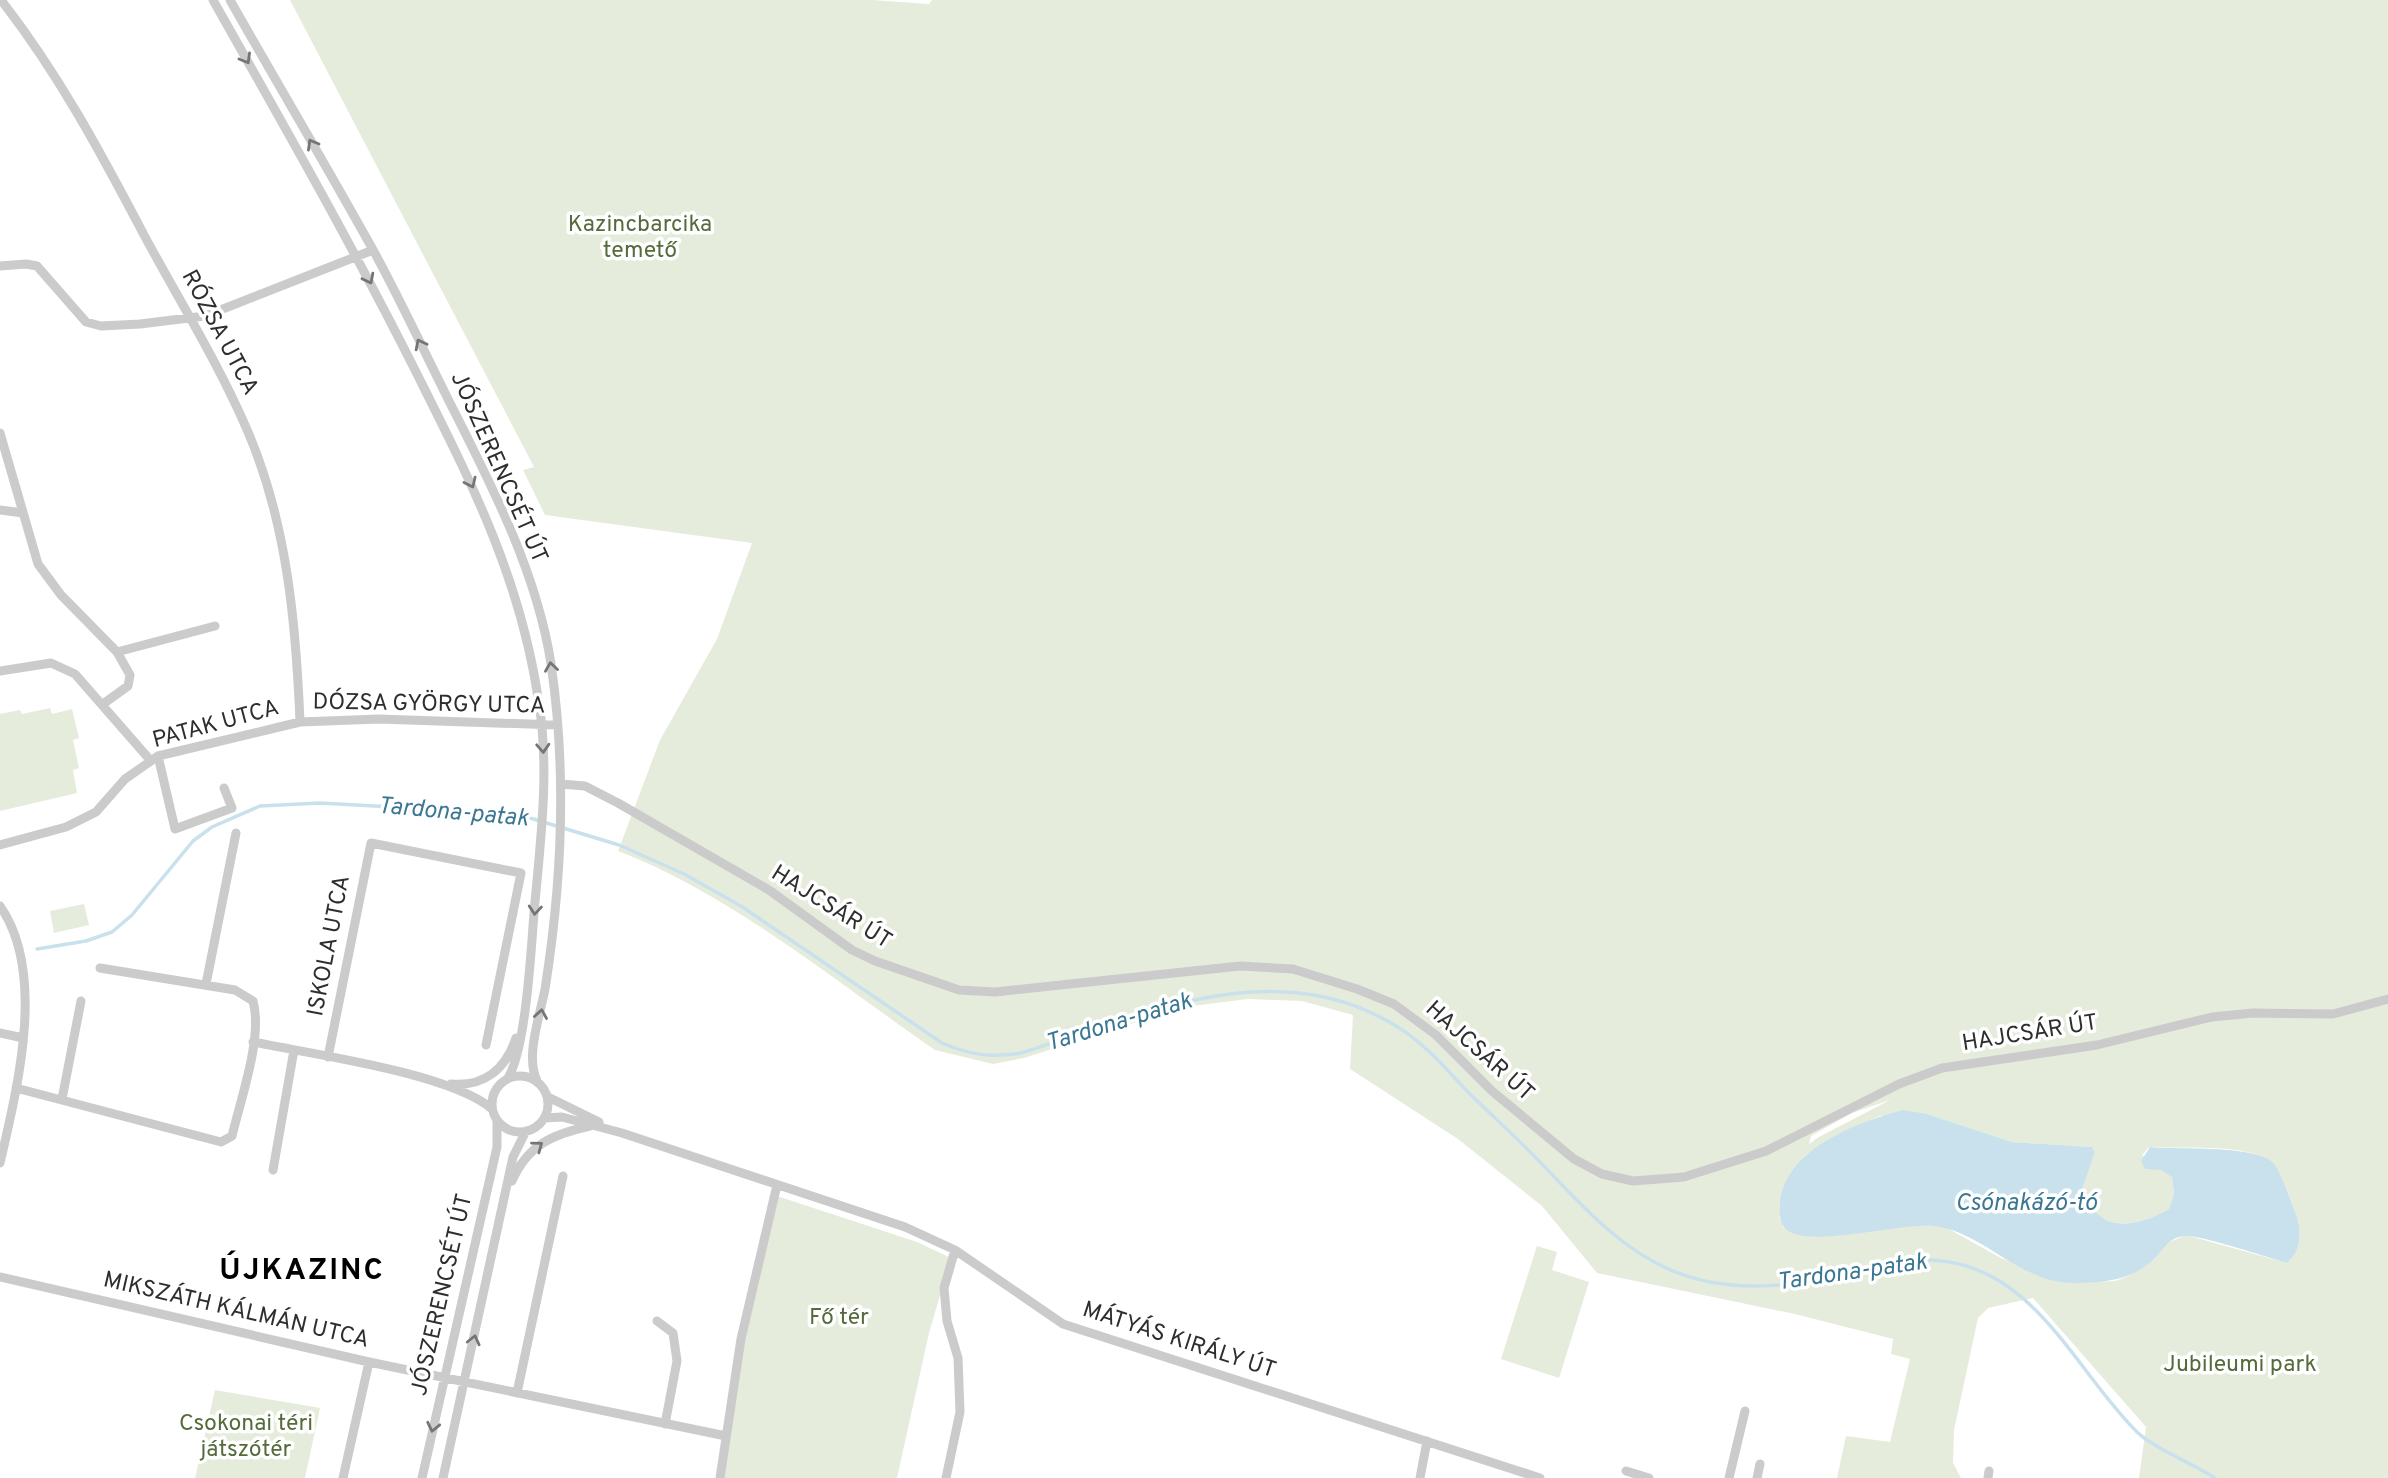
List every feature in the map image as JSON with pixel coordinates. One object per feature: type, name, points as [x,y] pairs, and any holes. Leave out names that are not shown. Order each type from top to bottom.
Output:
[{"type":"street","name":"RÓZSA UTCA","points":[[1,0],[67,94],[249,433],[272,508],[295,621],[300,722]]},
{"type":"street","name":"JÓSZERENCSÉT ÚT","points":[[213,0],[357,255],[470,479],[502,552],[522,621],[542,726],[543,804],[531,960],[515,1063],[504,1080]]},
{"type":"street","name":"JÓSZERENCSÉT ÚT","points":[[230,0],[373,250],[483,470],[514,544],[545,636],[558,725],[562,808],[561,845],[549,959],[532,1062],[537,1081]]},
{"type":"street","points":[[0,266],[37,266],[86,322],[93,325],[190,319],[218,311],[373,250]]},
{"type":"street","points":[[0,433],[19,489],[33,554],[45,577],[117,652],[130,681],[123,691],[103,704]]},
{"type":"street","points":[[0,510],[23,513]]},
{"type":"street","points":[[117,652],[215,626]]},
{"type":"street","points":[[0,671],[51,663],[75,674],[154,758],[174,829],[232,808],[223,788]]},
{"type":"street","name":"DÓZSA GYÖRGY UTCA","points":[[300,722],[379,719],[558,725]]},
{"type":"street","name":"PATAK UTCA","points":[[0,845],[82,820],[96,812],[125,779],[154,758],[300,722]]},
{"type":"street","name":"HAJCSÁR ÚT","points":[[561,784],[584,786],[618,803],[769,891],[852,950],[897,970],[959,990],[995,992],[1240,966],[1293,969],[1377,996],[1436,1035],[1492,1091],[1574,1159],[1602,1174],[1633,1181],[1684,1177],[1766,1150],[1899,1084],[1942,1068],[2097,1045],[2212,1017],[2253,1013],[2333,1014],[2388,999]]},
{"type":"street","points":[[206,984],[236,833]]},
{"type":"street","name":"ISKOLA UTCA","points":[[328,1057],[371,843],[521,873],[486,1045]]},
{"type":"street","points":[[0,906],[13,929],[23,993],[23,1038],[16,1088],[0,1163]]},
{"type":"street","points":[[16,1088],[221,1142],[232,1136],[253,1042],[256,1014],[253,1001],[235,990],[100,968]]},
{"type":"street","points":[[62,1100],[81,1001]]},
{"type":"street","points":[[465,1085],[484,1080],[502,1066],[514,1042],[523,1013]]},
{"type":"street","points":[[0,1033],[23,1038]]},
{"type":"street","points":[[253,1042],[438,1082],[465,1085],[523,1075],[537,1081],[548,1097],[622,1133]]},
{"type":"street","points":[[273,1170],[294,1050]]},
{"type":"street","points":[[504,1080],[492,1096],[492,1109],[497,1121],[509,1130],[526,1131],[535,1128],[544,1118],[548,1097]]},
{"type":"street","points":[[438,1082],[478,1098],[492,1109]]},
{"type":"street","name":"MÁTYÁS KIRÁLY ÚT","points":[[544,1118],[562,1117],[622,1133],[905,1227],[954,1250],[1063,1324],[1540,1478]]},
{"type":"street","name":"JÓSZERENCSÉT ÚT","points":[[422,1478],[497,1147],[497,1121]]},
{"type":"street","points":[[506,1195],[516,1171],[531,1150],[555,1135],[594,1125]]},
{"type":"street","name":"JÓSZERENCSÉT ÚT","points":[[443,1478],[513,1157],[526,1131]]},
{"type":"street","points":[[517,1393],[564,1176]]},
{"type":"street","points":[[720,1478],[741,1339],[777,1185]]},
{"type":"street","points":[[946,1478],[960,1412],[958,1358],[947,1321],[944,1288],[954,1250]]},
{"type":"street","name":"MIKSZÁTH KÁLMÁN UTCA","points":[[0,1277],[369,1362],[726,1436]]},
{"type":"street","points":[[657,1321],[673,1333],[677,1361],[665,1424]]},
{"type":"street","points":[[343,1478],[369,1362]]},
{"type":"street","points":[[1729,1478],[1745,1411]]},
{"type":"street","points":[[1420,1478],[1427,1441]]},
{"type":"street","points":[[1758,1478],[1760,1464]]},
{"type":"street","points":[[1626,1471],[1649,1478]]},
{"type":"green space","points":[[290,0],[872,0],[929,4],[932,0],[2388,0],[2388,1478],[2139,1478],[2146,1427],[2033,1298],[1988,1308],[1978,1318],[1954,1430],[1953,1463],[1961,1478],[1837,1478],[1846,1436],[1890,1442],[1910,1359],[1891,1354],[1893,1339],[1795,1314],[1597,1273],[1542,1206],[1458,1139],[1350,1069],[1353,1015],[1302,1001],[1248,999],[1184,1007],[1024,1058],[993,1064],[935,1050],[741,914],[659,869],[618,851],[660,740],[717,639],[752,543],[545,515],[523,470],[534,467]],"holes":[[[1890,1100],[1819,1137],[1809,1144],[1811,1136],[1852,1113]],[[1927,1114],[2012,1142],[2092,1147],[2095,1152],[2083,1187],[2097,1213],[2106,1220],[2117,1223],[2142,1221],[2169,1209],[2174,1194],[2172,1176],[2142,1155],[2149,1147],[2216,1148],[2264,1158],[2274,1165],[2280,1175],[2298,1221],[2300,1234],[2296,1253],[2287,1263],[2186,1235],[2167,1243],[2153,1260],[2128,1276],[2115,1281],[2071,1283],[2001,1258],[1945,1227],[1919,1225],[1864,1232],[1784,1228],[1779,1217],[1805,1156],[1836,1135],[1880,1116]]]},
{"type":"green space","points":[[50,708],[52,714],[72,709],[79,738],[73,740],[79,768],[73,770],[77,793],[0,811],[0,714],[20,710],[22,714]]},
{"type":"green space","points":[[84,904],[89,925],[54,933],[50,911]]},
{"type":"green space","name":"Fő tér","points":[[774,1195],[917,1242],[951,1258],[929,1333],[897,1478],[720,1478],[741,1339]]},
{"type":"green space","points":[[1537,1246],[1557,1252],[1552,1270],[1589,1282],[1559,1378],[1501,1359]]},
{"type":"green space","name":"Csokonai téri játszótér","points":[[215,1390],[320,1408],[305,1478],[195,1478]]},
{"type":"water","name":"Csónakázó-tó","points":[[1903,1110],[1927,1114],[2012,1142],[2092,1147],[2095,1152],[2083,1187],[2097,1213],[2106,1220],[2117,1223],[2142,1221],[2169,1209],[2174,1194],[2172,1177],[2161,1170],[2145,1169],[2141,1161],[2150,1147],[2217,1149],[2267,1158],[2278,1169],[2296,1214],[2300,1234],[2298,1247],[2287,1263],[2219,1242],[2185,1236],[2174,1239],[2143,1268],[2125,1277],[2073,1283],[2053,1281],[2035,1275],[1950,1229],[1917,1226],[1813,1237],[1786,1229],[1780,1215],[1784,1185],[1794,1168],[1808,1153],[1845,1131]]},
{"type":"waterway","name":"Tardona-patak","points":[[37,949],[86,941],[112,932],[132,915],[193,841],[212,827],[260,806],[320,803],[517,814],[619,845],[684,874],[741,906],[942,1043],[971,1053],[1021,1053],[1159,1009],[1206,998],[1253,992],[1300,993],[1346,1003],[1402,1029],[1421,1044],[1585,1208],[1617,1237],[1653,1262],[1695,1279],[1740,1286],[1808,1282],[1920,1260],[1942,1261],[1975,1269],[2004,1284],[2029,1304],[2052,1328],[2137,1432],[2215,1478]]},
{"type":"district","name":"ÚJKAZINC","points":[[302,1271]]},
{"type":"park label","name":"Kazincbarcika temető","points":[[640,238]]},
{"type":"park label","name":"Jubileumi park","points":[[2240,1365]]}]
